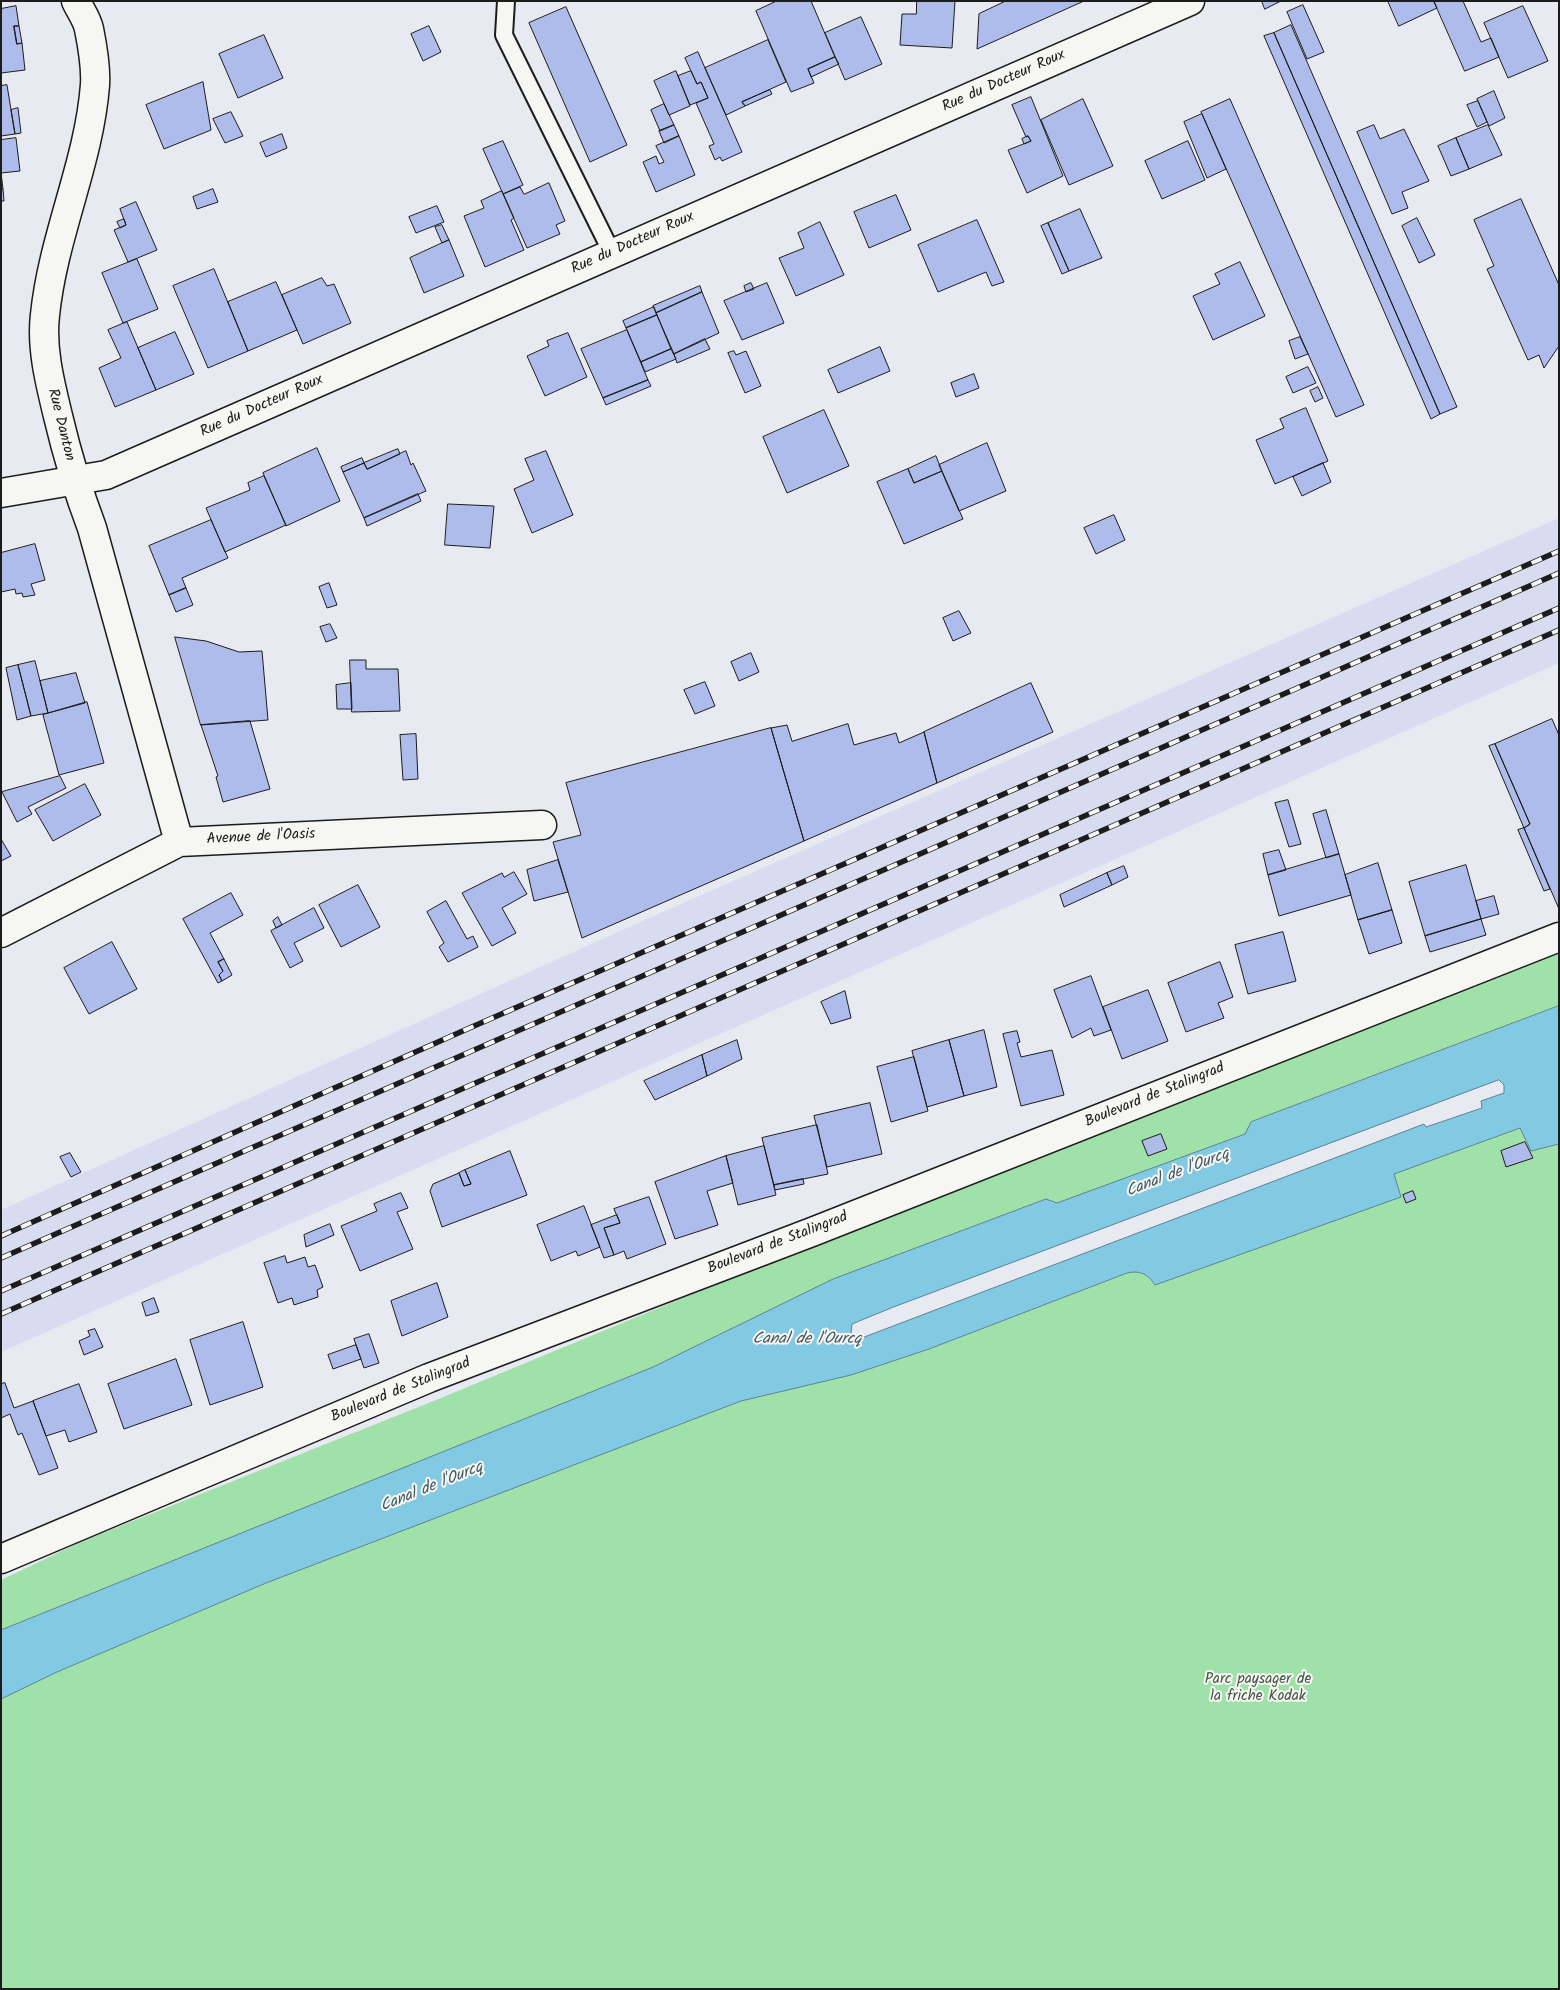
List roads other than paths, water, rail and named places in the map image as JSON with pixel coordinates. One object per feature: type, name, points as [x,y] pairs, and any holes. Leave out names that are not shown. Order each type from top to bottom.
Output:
[{"type":"street","name":"Rue Danton","points":[[76,1],[89,27],[95,83],[89,130],[68,202],[44,316],[49,381],[75,481],[94,538],[179,842]]},
{"type":"street","name":"Rue du Docteur Roux","points":[[1,493],[106,475],[1190,1]]},
{"type":"street","name":"Avenue de l'Oasis","points":[[1,933],[179,842],[542,825]]},
{"type":"street","name":"Boulevard de Stalingrad","points":[[1,1558],[429,1378],[812,1232],[1559,937]]},
{"type":"lane","points":[[506,1],[504,35],[612,253]]},
{"type":"water","name":"Canal de l'Ourcq","points":[[1559,1006],[1559,1144],[1531,1151],[1520,1128],[1394,1174],[1401,1197],[1155,1285],[1150,1278],[1143,1274],[1136,1272],[1127,1273],[929,1349],[851,1375],[741,1401],[266,1583],[57,1672],[1,1699],[1,1630],[653,1367],[833,1279],[1046,1199],[1057,1203],[1245,1134],[1251,1122]],"holes":[[[1499,1080],[1504,1085],[1504,1093],[1481,1101],[1482,1108],[1426,1127],[1424,1124],[859,1339],[856,1339],[851,1334],[852,1324],[891,1308]]]},
{"type":"railway","points":[[1,1236],[474,1026],[1559,551]]},
{"type":"railway","points":[[1,1258],[1559,573]]},
{"type":"railway","points":[[1,1291],[1559,608]]},
{"type":"railway","points":[[1,1314],[1559,630]]},
{"type":"park label","name":"Parc paysager de la friche Kodak","points":[[1258,1688]]}]
